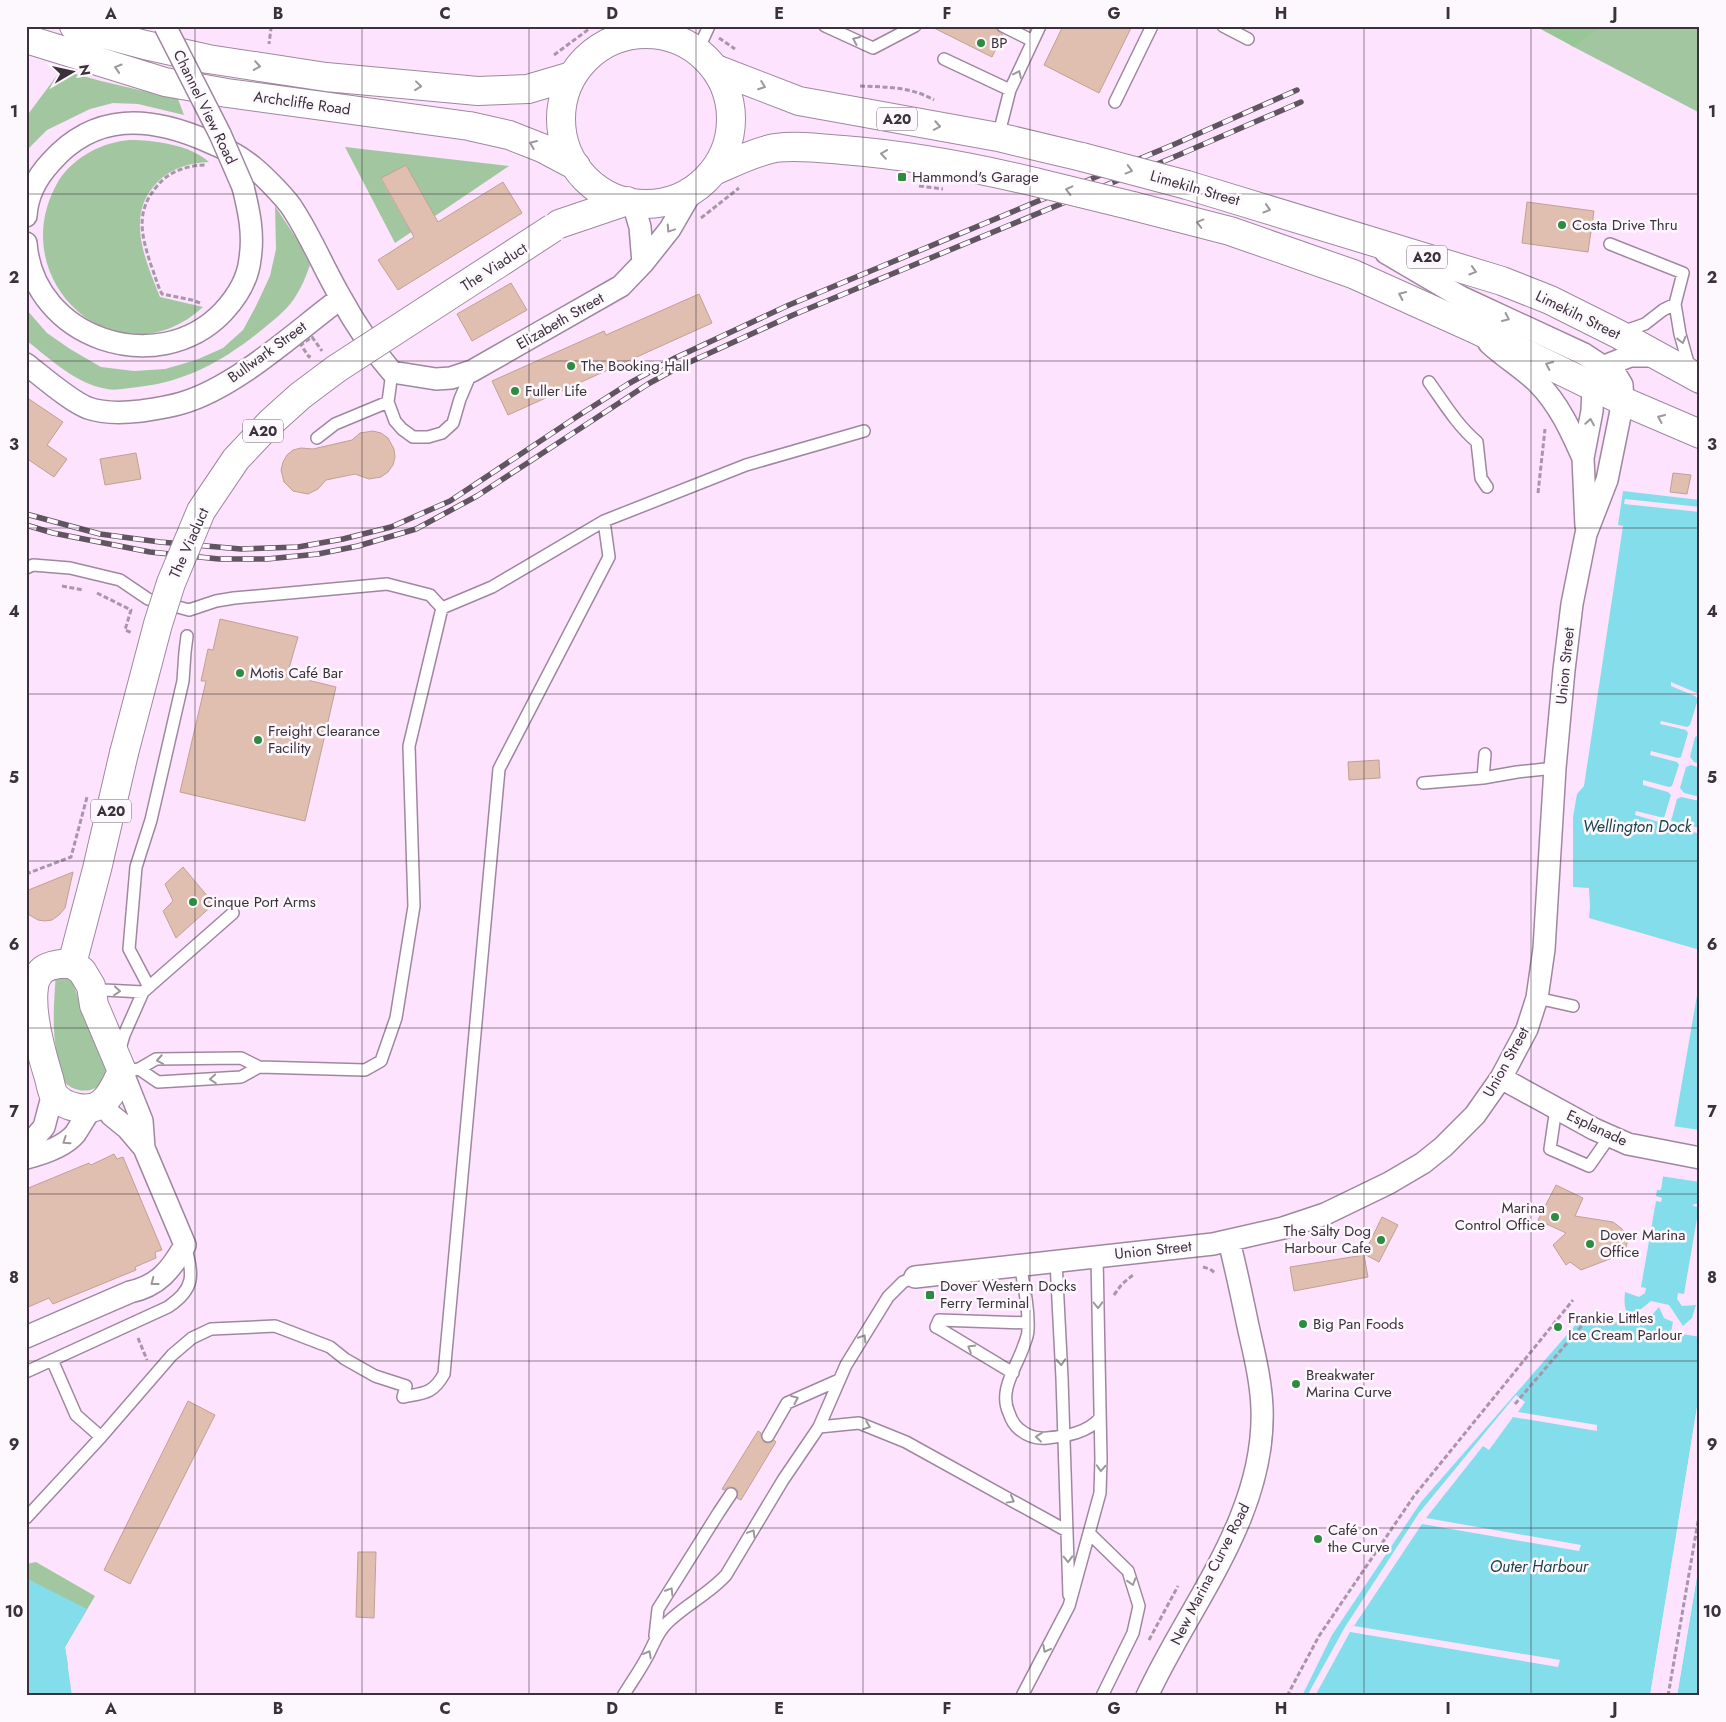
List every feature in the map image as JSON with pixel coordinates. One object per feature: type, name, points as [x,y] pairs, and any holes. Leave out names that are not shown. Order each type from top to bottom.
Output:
[{"type":"highway","name":"Archcliffe Road","points":[[74,26],[144,45],[208,59],[336,78],[478,92],[528,89],[572,76]]},
{"type":"highway","points":[[647,33],[665,35],[682,41],[704,35],[716,70],[724,83],[729,98],[731,121],[728,144],[722,158],[714,171],[692,191],[674,200],[654,204],[630,202],[614,198],[596,188],[580,172],[567,150],[561,112],[572,76],[596,49],[612,40],[629,35],[647,33]]},
{"type":"highway","name":"Archcliffe Road","points":[[26,39],[165,82],[227,93],[469,126],[510,134],[542,148],[580,172]]},
{"type":"highway","name":"Limekiln Street","points":[[716,70],[799,101],[998,137],[1082,157],[1187,185],[1356,235],[1502,280],[1550,300],[1658,356]]},
{"type":"highway","name":"A20","points":[[714,171],[773,148],[805,146],[868,152],[943,163],[1035,182],[1230,231],[1362,278],[1474,329],[1599,376],[1623,401],[1700,434]]},
{"type":"highway","name":"The Viaduct","points":[[556,226],[581,193],[580,172]]},
{"type":"highway","name":"The Viaduct","points":[[72,964],[97,870],[124,753],[158,624],[171,583],[201,511],[236,460],[300,396],[328,359],[556,226],[630,202]]},
{"type":"highway","name":"A20","points":[[1658,356],[1696,377]]},
{"type":"highway","points":[[60,964],[72,964],[82,971],[91,986],[94,1005],[126,1066],[116,1085],[97,1105],[71,1106],[53,1093],[42,1054],[34,1012],[34,986],[37,969],[60,964]]},
{"type":"street","name":"Channel View Road","points":[[26,243],[30,269],[38,287],[62,317],[79,329],[120,344],[142,346],[166,344],[192,334],[215,321],[233,300],[245,280],[250,260],[252,234],[243,187],[220,134],[165,26]]},
{"type":"street","points":[[26,216],[26,209],[33,189],[45,169],[75,139],[93,130],[116,123],[141,122],[166,126],[192,134],[221,147],[252,166],[293,208],[341,298],[379,356],[392,372]]},
{"type":"street","name":"Elizabeth Street","points":[[392,372],[436,379],[451,378],[472,371],[621,286],[643,263],[670,229],[692,191]]},
{"type":"street","points":[[630,202],[640,227],[643,263]]},
{"type":"street","points":[[1356,235],[1461,298],[1584,354],[1599,376],[1630,356],[1658,356]]},
{"type":"street","name":"Bullwark Street","points":[[26,364],[62,392],[88,408],[108,413],[156,409],[184,403],[219,387],[249,368],[341,298]]},
{"type":"street","name":"Union Street","points":[[1474,329],[1536,381],[1547,393],[1568,424],[1583,458]]},
{"type":"street","name":"Union Street","points":[[1586,534],[1583,458],[1599,376]]},
{"type":"street","name":"Union Street","points":[[915,1277],[1229,1241],[1276,1230],[1311,1219],[1362,1197],[1408,1173],[1430,1158],[1475,1115],[1501,1078],[1526,1029],[1537,998],[1544,949],[1555,768],[1572,604],[1586,534],[1607,480],[1623,401]]},
{"type":"street","points":[[126,1066],[142,1121],[144,1148]]},
{"type":"street","name":"Esplanade","points":[[1501,1078],[1619,1140],[1700,1158]]},
{"type":"street","points":[[26,1148],[44,1127],[53,1093]]},
{"type":"street","points":[[26,1158],[53,1149],[74,1135],[97,1105],[127,1128],[144,1148],[184,1245],[168,1271],[145,1288],[130,1292],[26,1336]]},
{"type":"street","name":"New Marina Curve Road","points":[[1148,1696],[1226,1550],[1250,1497],[1259,1454],[1262,1408],[1257,1365],[1229,1241]]},
{"type":"lane","points":[[825,26],[873,48],[915,26]]},
{"type":"lane","points":[[1003,26],[1033,41]]},
{"type":"lane","points":[[998,137],[1010,90],[1040,26]]},
{"type":"lane","points":[[1115,102],[1152,26]]},
{"type":"lane","points":[[1223,26],[1248,39]]},
{"type":"lane","points":[[944,59],[1010,90]]},
{"type":"lane","points":[[1610,244],[1683,272],[1675,304],[1680,334],[1696,377]]},
{"type":"lane","points":[[1618,334],[1645,324],[1663,310],[1675,304]]},
{"type":"lane","points":[[392,372],[388,402],[395,420],[402,429],[413,437],[428,437],[442,433],[453,423],[460,398],[472,371]]},
{"type":"lane","points":[[1429,382],[1452,416],[1477,442],[1480,478],[1487,487]]},
{"type":"lane","points":[[317,438],[335,424],[388,402]]},
{"type":"lane","points":[[442,608],[492,587],[604,521],[746,465],[864,430]]},
{"type":"lane","points":[[26,1518],[101,1437],[172,1355],[192,1338],[211,1329],[275,1326],[330,1347],[345,1359],[375,1376],[406,1386],[403,1397],[423,1393],[437,1386],[444,1374],[499,769],[609,557],[604,521]]},
{"type":"lane","points":[[26,568],[33,565],[70,568],[120,580],[148,598],[189,610],[216,601],[234,598],[387,584],[430,595],[442,608]]},
{"type":"lane","points":[[126,1066],[156,1059],[241,1058],[259,1067],[365,1070],[381,1061],[396,1018],[414,906],[408,746],[442,608]]},
{"type":"lane","points":[[146,989],[129,949],[136,867],[151,820],[183,681],[187,636]]},
{"type":"lane","points":[[1484,778],[1485,754]]},
{"type":"lane","points":[[1423,783],[1484,778],[1555,768]]},
{"type":"lane","points":[[126,1066],[124,1035],[146,989],[233,913]]},
{"type":"lane","points":[[91,986],[104,990],[146,989]]},
{"type":"lane","points":[[1537,998],[1573,1006]]},
{"type":"lane","points":[[126,1066],[158,1082],[241,1077],[259,1067]]},
{"type":"lane","points":[[1556,1108],[1550,1149],[1589,1166],[1619,1140]]},
{"type":"lane","points":[[26,1372],[168,1307],[181,1298],[188,1288],[191,1268],[184,1245]]},
{"type":"lane","points":[[1022,1696],[1069,1606],[1100,1494],[1097,1256]]},
{"type":"lane","points":[[1056,1261],[1069,1606]]},
{"type":"lane","points":[[1020,1265],[1029,1332],[1005,1391],[1005,1404],[1016,1426],[1031,1436],[1044,1439],[1081,1432],[1100,1418]]},
{"type":"lane","points":[[655,1636],[681,1610],[714,1587],[726,1575],[783,1480],[819,1427],[839,1380],[888,1297],[903,1282],[915,1277]]},
{"type":"lane","points":[[1013,1373],[936,1327],[937,1323],[939,1320],[1028,1323]]},
{"type":"lane","points":[[52,1360],[76,1415],[101,1437]]},
{"type":"lane","points":[[768,1436],[788,1402],[839,1380]]},
{"type":"lane","points":[[819,1427],[859,1423],[906,1442],[1067,1531]]},
{"type":"lane","points":[[624,1696],[651,1649],[655,1636],[658,1609],[731,1494]]},
{"type":"lane","points":[[1089,1533],[1128,1571],[1139,1606],[1134,1633],[1102,1696]]},
{"type":"path","points":[[262,26],[271,28],[269,46]]},
{"type":"path","points":[[704,35],[738,51]]},
{"type":"path","points":[[858,86],[904,89],[924,94],[938,102]]},
{"type":"path","points":[[670,229],[705,216],[746,183]]},
{"type":"path","points":[[911,184],[947,189]]},
{"type":"path","points":[[142,227],[146,250],[162,295],[192,300],[202,304],[233,300]]},
{"type":"path","points":[[312,337],[328,359],[309,357],[301,345],[312,337]]},
{"type":"path","points":[[1538,493],[1545,421]]},
{"type":"path","points":[[61,585],[98,593],[131,610],[125,630],[138,635]]},
{"type":"path","points":[[126,641],[129,632]]},
{"type":"path","points":[[26,874],[71,857],[88,791]]},
{"type":"path","points":[[1197,1266],[1210,1269],[1218,1278]]},
{"type":"path","points":[[1113,1296],[1122,1284],[1137,1272]]},
{"type":"path","points":[[1287,1696],[1319,1636],[1414,1496],[1573,1300]]},
{"type":"path","points":[[1516,1404],[1591,1315]]},
{"type":"path","points":[[133,1323],[148,1365]]},
{"type":"path","points":[[1668,1696],[1700,1510]]},
{"type":"path","points":[[1149,1640],[1178,1586]]},
{"type":"green space","points":[[1535,26],[1601,26],[1574,47]]},
{"type":"green space","points":[[1595,26],[1700,26],[1700,113],[1570,45]]},
{"type":"green space","points":[[61,70],[178,99],[184,115],[138,104],[113,103],[90,109],[47,130],[26,151],[26,117]]},
{"type":"green space","points":[[130,140],[161,142],[172,145],[192,151],[209,162],[179,168],[160,180],[146,199],[141,212],[140,226],[145,255],[160,297],[203,307],[170,328],[136,334],[104,328],[77,310],[56,285],[45,253],[45,217],[59,180],[81,157],[100,147]]},
{"type":"green space","points":[[345,147],[509,166],[395,243]],"holes":[[[406,165],[432,212],[407,225],[381,179]]]},
{"type":"green space","points":[[275,206],[298,241],[310,265],[307,274],[294,299],[282,313],[258,333],[216,362],[171,381],[111,390],[85,382],[74,376],[54,363],[26,340],[26,309],[47,333],[101,367],[134,371],[165,369],[196,360],[223,348],[243,330],[270,276],[276,249]]},
{"type":"green space","points":[[56,971],[69,972],[84,1014],[106,1065],[102,1081],[92,1090],[75,1089],[69,1086],[60,1076],[54,1033]]},
{"type":"green space","points":[[36,1562],[95,1596],[65,1647],[68,1666],[26,1655],[26,1564]]},
{"type":"water","name":"Wellington Dock","points":[[1623,491],[1700,500],[1700,950],[1589,918],[1589,888],[1573,887],[1573,817],[1577,794],[1584,786],[1623,526],[1618,525]]},
{"type":"water","points":[[1700,978],[1700,1188],[1698,1198],[1700,1200],[1699,1204],[1694,1204],[1693,1206],[1699,1207],[1684,1294],[1678,1293],[1677,1299],[1682,1306],[1696,1305],[1692,1318],[1683,1326],[1669,1305],[1651,1301],[1630,1318],[1626,1309],[1625,1292],[1639,1297],[1645,1293],[1646,1288],[1641,1287],[1656,1201],[1661,1202],[1662,1198],[1656,1196],[1657,1190],[1661,1190],[1664,1169],[1667,1169]]},
{"type":"water","name":"Outer Harbour","points":[[1659,1307],[1664,1318],[1673,1322],[1671,1332],[1700,1337],[1700,1389],[1650,1696],[1302,1696],[1332,1635],[1421,1502],[1585,1314],[1612,1318],[1613,1322],[1640,1326],[1642,1318],[1652,1315]]},
{"type":"water","points":[[1700,1559],[1700,1696],[1677,1696]]},
{"type":"water","points":[[26,1578],[87,1609],[65,1647],[72,1696],[26,1696]]},
{"type":"pier","points":[[1625,499],[1700,507],[1700,512],[1624,504]]},
{"type":"pier","points":[[1671,682],[1697,693],[1700,692],[1700,735],[1695,737],[1690,757],[1694,762],[1700,764],[1700,768],[1691,765],[1686,767],[1680,788],[1684,793],[1700,797],[1700,801],[1681,797],[1677,799],[1671,821],[1700,828],[1700,834],[1635,815],[1636,811],[1664,818],[1671,795],[1668,792],[1643,785],[1643,780],[1669,787],[1672,786],[1679,765],[1677,762],[1650,755],[1651,751],[1678,758],[1681,757],[1688,733],[1686,730],[1660,724],[1661,721],[1687,727],[1690,725],[1698,699],[1671,686]]},
{"type":"pier","points":[[1672,1126],[1700,1130],[1700,1182],[1660,1176],[1661,1168],[1665,1167]]},
{"type":"pier","points":[[1700,1389],[1700,1405],[1652,1696],[1650,1696]]},
{"type":"pier","points":[[1516,1395],[1525,1402],[1518,1412],[1597,1425],[1597,1431],[1513,1417],[1489,1450],[1483,1446],[1426,1518],[1581,1545],[1579,1551],[1422,1524],[1354,1626],[1560,1660],[1558,1667],[1350,1632],[1315,1696],[1307,1696],[1345,1627],[1419,1513]]},
{"type":"pier","points":[[1700,1557],[1677,1696],[1674,1696],[1697,1559]]},
{"type":"building","name":"BP","points":[[930,26],[996,26],[997,30],[1003,35],[992,57]]},
{"type":"building","points":[[1063,26],[1132,26],[1099,93],[1044,65]]},
{"type":"building","points":[[406,165],[438,222],[503,182],[522,213],[398,290],[378,260],[414,237],[381,178]]},
{"type":"building","points":[[1527,202],[1594,211],[1588,252],[1522,243]]},
{"type":"building","points":[[511,283],[527,310],[472,341],[457,314]]},
{"type":"building","points":[[699,294],[712,323],[508,415],[492,381],[604,331],[606,335]]},
{"type":"building","points":[[26,397],[63,422],[47,445],[67,459],[54,477],[26,458]]},
{"type":"building","points":[[373,431],[381,433],[388,438],[394,449],[393,465],[381,477],[369,479],[355,474],[326,480],[318,489],[308,494],[293,491],[284,482],[281,470],[283,462],[293,450],[301,448],[313,449],[352,440],[360,433]]},
{"type":"building","points":[[136,453],[141,479],[105,485],[100,459]]},
{"type":"building","points":[[1673,473],[1691,475],[1687,494],[1670,492]]},
{"type":"building","name":"Freight Clearance Facility","points":[[220,619],[298,637],[287,675],[336,687],[305,821],[180,792],[206,681],[201,681],[208,649],[213,650]]},
{"type":"building","points":[[1379,760],[1380,778],[1349,780],[1348,762]]},
{"type":"building","name":"Cinque Port Arms","points":[[183,867],[214,904],[176,938],[163,911],[173,901],[165,884]]},
{"type":"building","points":[[73,872],[65,908],[59,915],[52,920],[45,921],[38,920],[26,913],[26,891]]},
{"type":"building","points":[[114,1154],[117,1159],[123,1157],[162,1250],[155,1252],[156,1258],[135,1267],[136,1270],[53,1304],[49,1298],[26,1308],[26,1189],[89,1163],[91,1165]]},
{"type":"building","name":"Dover Marina Office","points":[[1556,1185],[1583,1198],[1575,1216],[1613,1222],[1621,1228],[1626,1234],[1627,1244],[1625,1250],[1620,1255],[1581,1270],[1570,1262],[1566,1265],[1553,1245],[1566,1233],[1538,1220]]},
{"type":"building","name":"The Salty Dog Harbour Cafe","points":[[1382,1217],[1398,1225],[1379,1262],[1364,1254]]},
{"type":"building","points":[[1364,1255],[1368,1277],[1294,1291],[1290,1267]]},
{"type":"building","points":[[188,1401],[215,1415],[130,1584],[104,1570]]},
{"type":"building","points":[[758,1431],[761,1433],[764,1442],[768,1443],[774,1440],[776,1442],[741,1500],[737,1498],[738,1491],[735,1488],[728,1487],[724,1490],[722,1489]]},
{"type":"building","points":[[358,1552],[376,1552],[374,1618],[356,1617]]},
{"type":"railway","points":[[26,514],[100,534],[160,542],[241,549],[298,547],[343,539],[391,527],[450,501],[628,384],[675,358],[789,305],[1175,144],[1297,90]]},
{"type":"railway","points":[[26,525],[53,533],[150,552],[219,559],[267,559],[318,554],[358,546],[416,529],[477,496],[648,384],[679,367],[793,315],[1174,157],[1301,102]]},
{"type":"place","name":"BP","points":[[981,43]]},
{"type":"place","name":"Hammond's Garage","points":[[902,177]]},
{"type":"place","name":"Costa Drive Thru","points":[[1562,225]]},
{"type":"place","name":"The Booking Hall","points":[[571,366]]},
{"type":"place","name":"Fuller Life","points":[[515,391]]},
{"type":"place","name":"Motis Café Bar","points":[[240,673]]},
{"type":"place","name":"Freight Clearance Facility","points":[[258,740]]},
{"type":"place","name":"Cinque Port Arms","points":[[193,902]]},
{"type":"place","name":"Marina Control Office","points":[[1555,1217]]},
{"type":"place","name":"The Salty Dog Harbour Cafe","points":[[1381,1240]]},
{"type":"place","name":"Dover Marina Office","points":[[1590,1244]]},
{"type":"place","name":"Dover Western Docks Ferry Terminal","points":[[930,1295]]},
{"type":"place","name":"Big Pan Foods","points":[[1303,1324]]},
{"type":"place","name":"Frankie Littles Ice Cream Parlour","points":[[1558,1327]]},
{"type":"place","name":"Breakwater Marina Curve","points":[[1296,1384]]},
{"type":"place","name":"Café on the Curve","points":[[1318,1539]]}]
